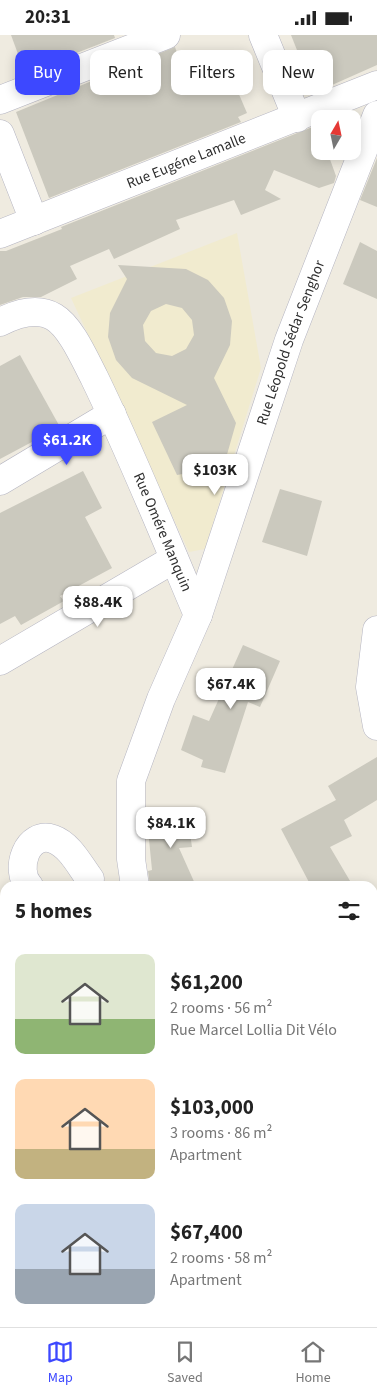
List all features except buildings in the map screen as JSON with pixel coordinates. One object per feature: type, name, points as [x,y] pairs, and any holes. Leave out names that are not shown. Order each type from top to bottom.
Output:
[{"type":"street","points":[[0,100],[166,35]]},
{"type":"street","points":[[263,35],[297,118]]},
{"type":"street","name":"Rue Eugéne Lamalle","points":[[0,234],[375,86]]},
{"type":"street","name":"Rue Léopold Sédar Senghor","points":[[134,879],[131,859],[131,781],[161,699],[198,615],[290,340],[377,115]]},
{"type":"street","points":[[0,134],[34,221]]},
{"type":"street","name":"Rue Omére Manquin","points":[[0,322],[15,314],[35,312],[55,317],[72,337],[112,415],[198,615]]},
{"type":"street","points":[[0,481],[112,415]]},
{"type":"street","points":[[0,661],[174,559]]},
{"type":"street","points":[[377,631],[370,687],[377,726]]},
{"type":"street","points":[[25,881],[22,865],[25,853],[32,843],[42,839],[52,839],[65,846],[86,881]]},
{"type":"street","points":[[103,881],[134,879]]},
{"type":"shaded area","points":[[237,233],[261,368],[205,549],[189,552],[71,298]]}]
